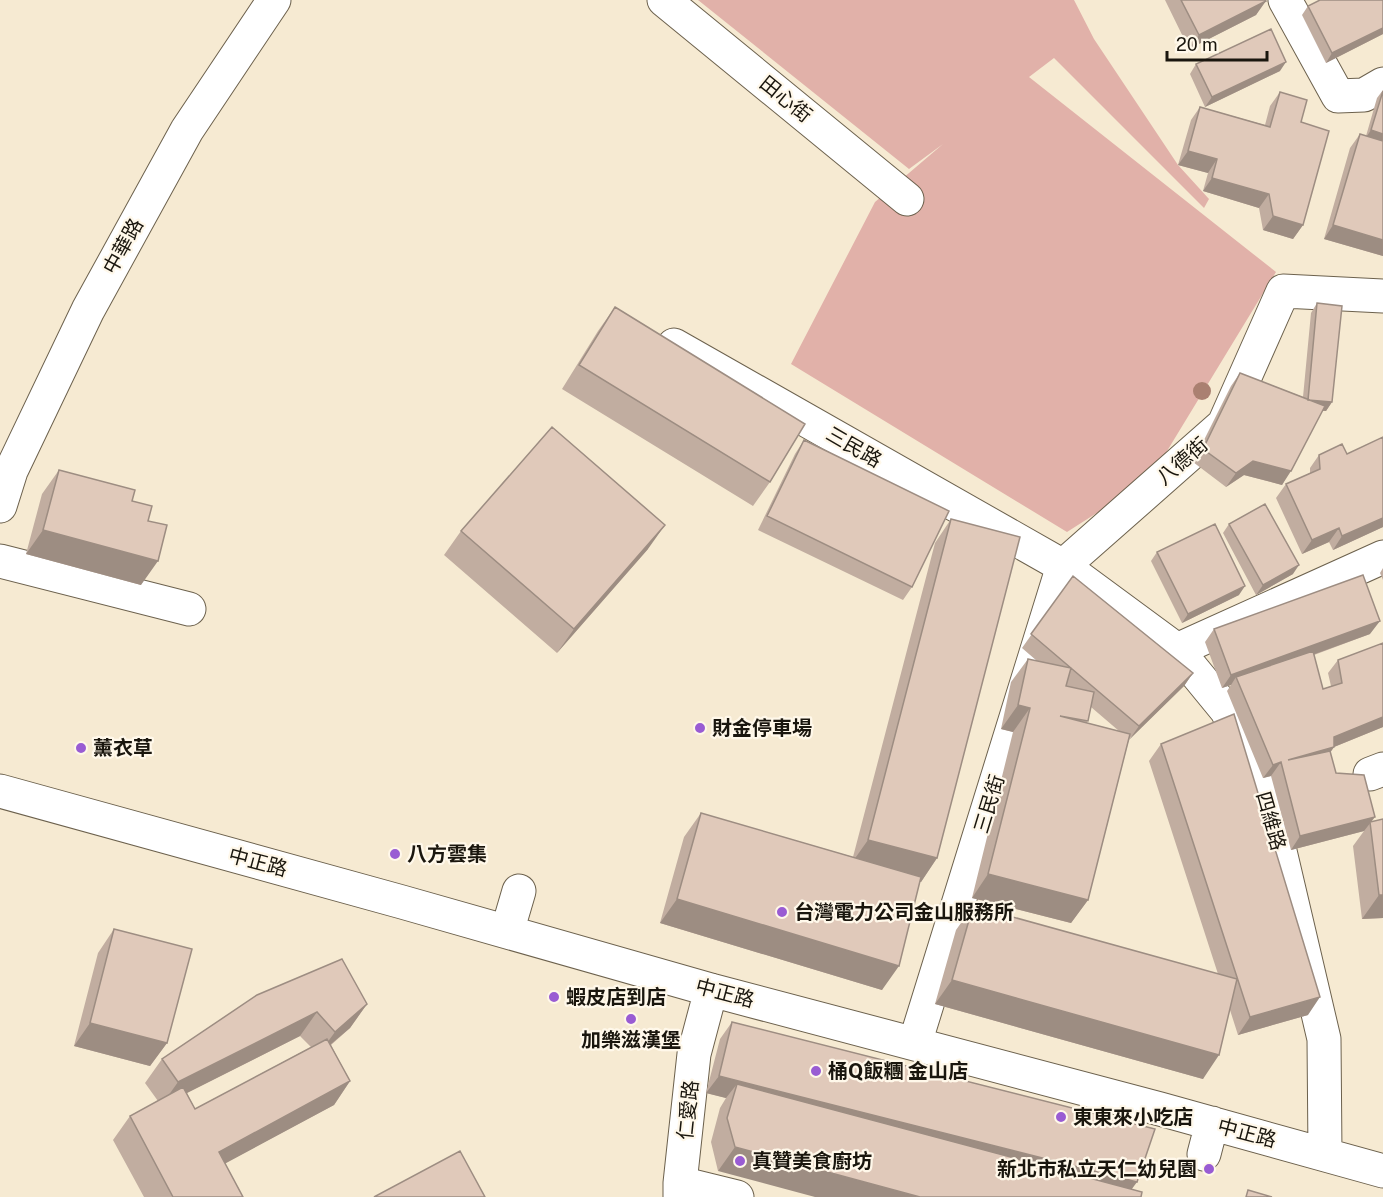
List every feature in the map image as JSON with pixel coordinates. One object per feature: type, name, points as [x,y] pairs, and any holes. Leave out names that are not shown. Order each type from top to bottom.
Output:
[{"type":"street","name":"中華路","points":[[0,506],[11,471],[88,310],[187,130],[274,0]]},
{"type":"street","name":"田心街","points":[[664,0],[907,199]]},
{"type":"street","points":[[1285,0],[1338,96],[1364,95],[1383,84]]},
{"type":"street","name":"八德街","points":[[1063,566],[1224,424],[1283,291],[1383,296]]},
{"type":"street","name":"三民路","points":[[644,329],[1063,566]]},
{"type":"street","points":[[1177,650],[1383,557]]},
{"type":"street","points":[[0,561],[189,609]]},
{"type":"street","name":"四維路","points":[[1063,566],[1177,650],[1227,711],[1268,800],[1324,1039],[1324,1154]]},
{"type":"street","name":"三民街","points":[[915,1043],[1063,566]]},
{"type":"street","name":"中正路","points":[[0,791],[711,990],[915,1043],[1208,1138],[1324,1154],[1383,1171]]},
{"type":"street","points":[[507,932],[519,891]]},
{"type":"street","name":"仁愛路","points":[[680,1190],[694,1053],[711,990]]},
{"type":"street","points":[[680,1190],[737,1197]]},
{"type":"shaded area","points":[[698,0],[1074,0],[1094,39],[1178,165],[1209,199],[1204,208],[1054,58],[1029,77],[1276,272],[1150,479],[1067,532],[791,364],[875,202],[943,144],[909,169]]},
{"type":"building","points":[[1181,0],[1265,0],[1266,1],[1199,35]]},
{"type":"building","points":[[1320,0],[1383,0],[1383,28],[1332,53],[1308,6]]},
{"type":"building","points":[[1271,29],[1286,62],[1212,97],[1196,64]]},
{"type":"building","points":[[1383,91],[1383,134],[1371,130]]},
{"type":"building","points":[[1280,92],[1307,100],[1301,122],[1329,131],[1303,225],[1273,216],[1269,194],[1212,178],[1217,159],[1188,151],[1200,107],[1270,127]]},
{"type":"building","points":[[1360,134],[1383,141],[1383,240],[1333,225]]},
{"type":"building","points":[[1317,303],[1342,306],[1332,402],[1308,400]]},
{"type":"building","points":[[615,307],[805,424],[770,482],[579,365]]},
{"type":"building","points":[[1240,373],[1325,406],[1291,471],[1253,461],[1236,473],[1203,449]]},
{"type":"building","points":[[552,427],[665,525],[574,629],[461,531]]},
{"type":"building","points":[[1383,437],[1383,518],[1342,536],[1339,528],[1312,540],[1286,484],[1320,469],[1319,455],[1342,444],[1347,454]]},
{"type":"building","points":[[804,440],[949,511],[912,587],[767,516]]},
{"type":"building","points":[[59,470],[135,490],[132,501],[152,506],[148,521],[167,525],[158,561],[43,530]]},
{"type":"building","points":[[1265,504],[1299,565],[1263,585],[1229,524]]},
{"type":"building","points":[[951,519],[1020,537],[937,858],[868,840]]},
{"type":"building","points":[[1215,524],[1245,586],[1188,614],[1157,552]]},
{"type":"building","points":[[1363,575],[1380,621],[1231,675],[1214,629]]},
{"type":"building","points":[[1073,576],[1193,673],[1139,726],[1031,634]]},
{"type":"building","points":[[1383,643],[1383,717],[1334,737],[1334,747],[1288,760],[1330,751],[1336,773],[1364,775],[1375,817],[1300,836],[1281,762],[1273,765],[1236,677],[1313,651],[1323,689],[1342,683],[1338,660]]},
{"type":"building","points":[[1028,659],[1071,668],[1066,686],[1094,692],[1088,721],[1060,716],[1130,734],[1088,900],[988,874],[1030,708],[1018,705]]},
{"type":"building","points":[[1234,714],[1320,997],[1250,1017],[1161,744]]},
{"type":"building","name":"台灣電力公司金山服務所","points":[[701,813],[921,877],[899,966],[677,899]]},
{"type":"building","points":[[1383,819],[1383,895],[1379,895],[1370,822]]},
{"type":"building","points":[[973,906],[1237,979],[1219,1055],[952,980]]},
{"type":"building","points":[[114,929],[192,949],[167,1043],[90,1023]]},
{"type":"building","points":[[342,959],[367,1004],[335,1032],[317,1012],[178,1082],[162,1059],[257,995]]},
{"type":"building","points":[[732,1022],[1155,1129],[1137,1182],[719,1076]]},
{"type":"building","points":[[327,1039],[350,1081],[219,1152],[243,1197],[173,1197],[130,1116],[183,1087],[195,1109]]},
{"type":"building","points":[[737,1084],[1142,1192],[1141,1197],[920,1197],[735,1147],[727,1118]]},
{"type":"building","points":[[460,1151],[485,1197],[374,1197]]},
{"type":"building","points":[[1248,1190],[1272,1197],[1246,1197]]},
{"type":"place","name":"財金停車場","points":[[700,728]]},
{"type":"place","name":"薰衣草","points":[[81,748]]},
{"type":"place","name":"八方雲集","points":[[395,854]]},
{"type":"place","name":"台灣電力公司金山服務所","points":[[782,912]]},
{"type":"place","name":"蝦皮店到店","points":[[554,997]]},
{"type":"place","name":"加樂滋漢堡","points":[[631,1019]]},
{"type":"place","name":"桶Q飯糰 金山店","points":[[816,1071]]},
{"type":"place","name":"東東來小吃店","points":[[1061,1117]]},
{"type":"place","name":"真贊美食廚坊","points":[[740,1161]]},
{"type":"place","name":"新北市私立天仁幼兒園","points":[[1209,1169]]}]
